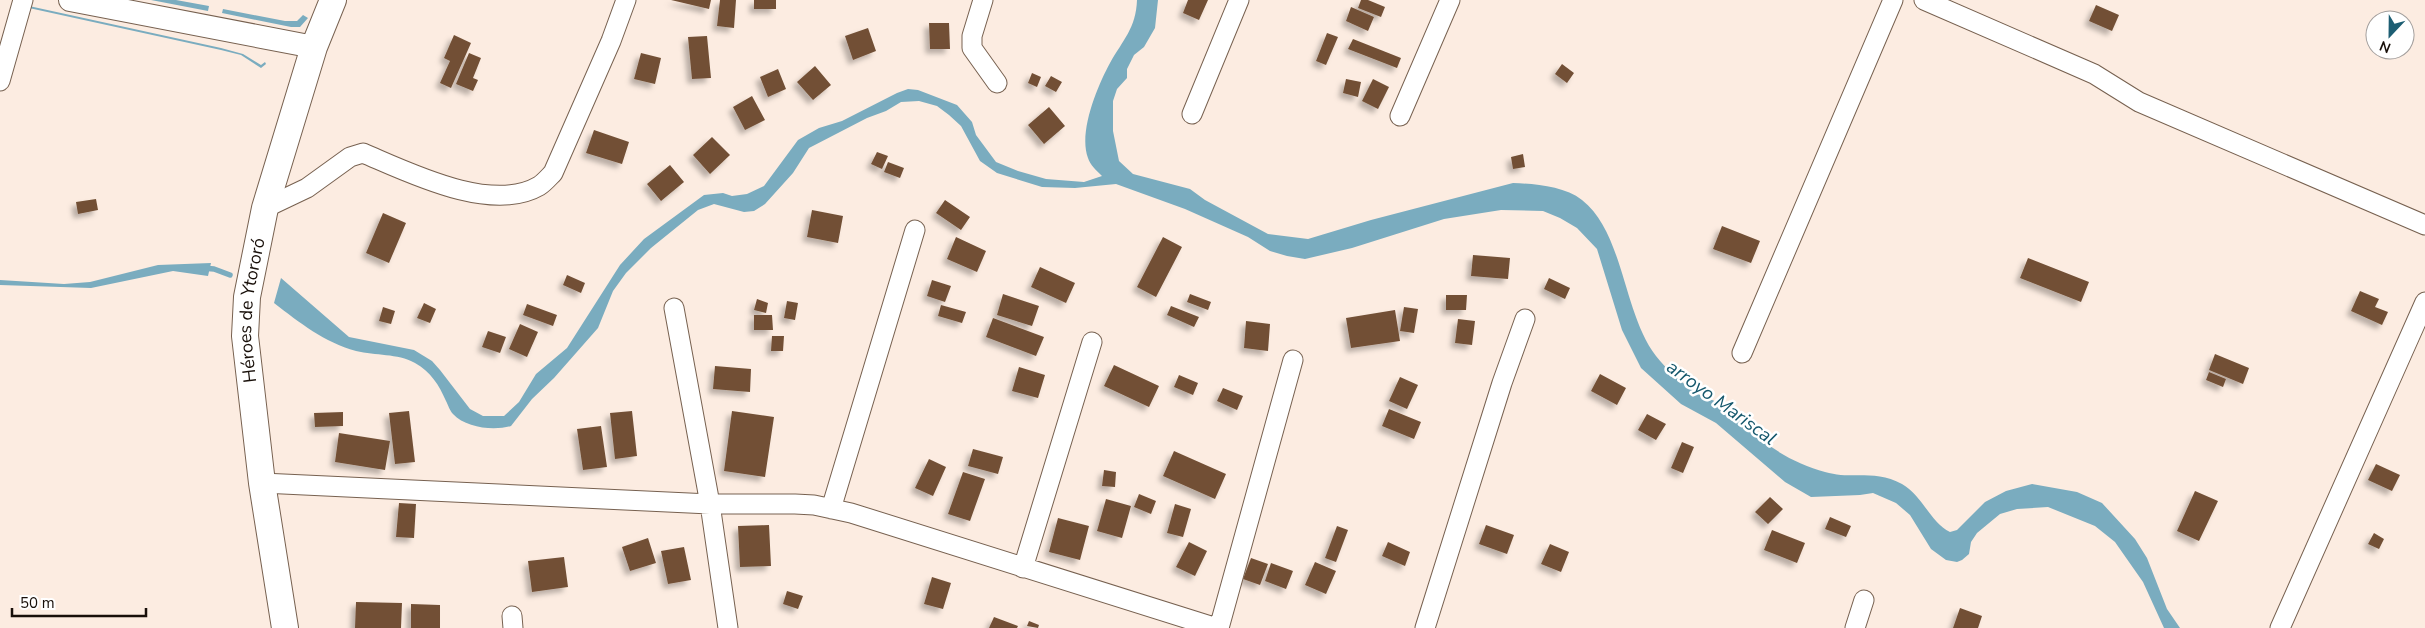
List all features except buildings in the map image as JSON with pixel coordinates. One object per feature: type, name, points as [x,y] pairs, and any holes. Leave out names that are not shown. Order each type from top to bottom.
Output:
[{"type":"main road","name":"Héroes de Ytororó","points":[[285,628],[262,483],[245,336],[247,297],[265,208],[314,47],[333,0]]},
{"type":"street","points":[[0,81],[23,0]]},
{"type":"street","points":[[70,0],[314,47]]},
{"type":"street","points":[[265,208],[307,188],[350,156],[363,153],[464,192],[492,195],[521,192],[538,186],[553,173],[611,41],[626,0]]},
{"type":"street","points":[[983,0],[972,36],[972,48],[997,84]]},
{"type":"street","points":[[1192,114],[1239,0]]},
{"type":"street","points":[[1400,116],[1450,0]]},
{"type":"street","points":[[1742,353],[1894,0]]},
{"type":"street","points":[[1924,0],[2094,74],[2139,102],[2425,225]]},
{"type":"street","points":[[831,509],[915,230]]},
{"type":"street","points":[[2280,628],[2425,302]]},
{"type":"street","points":[[674,308],[710,504],[728,628]]},
{"type":"street","points":[[1425,628],[1502,383],[1525,319]]},
{"type":"street","points":[[1023,568],[1092,342]]},
{"type":"street","points":[[262,483],[710,504],[795,504],[831,509],[1218,628],[1293,360]]},
{"type":"street","points":[[1855,628],[1864,600]]},
{"type":"water","points":[[151,0],[176,0],[209,6],[208,11]]},
{"type":"water","points":[[1137,0],[1158,0],[1155,28],[1144,47],[1134,55],[1127,69],[1127,78],[1117,89],[1113,101],[1113,131],[1119,161],[1133,174],[1190,189],[1205,200],[1268,234],[1308,239],[1371,220],[1513,183],[1540,185],[1575,195],[1596,214],[1607,232],[1636,318],[1656,356],[1670,372],[1687,386],[1698,394],[1722,405],[1772,447],[1794,460],[1825,472],[1882,477],[1902,484],[1915,495],[1943,528],[1950,532],[1957,530],[1985,502],[2006,491],[2032,484],[2077,492],[2102,503],[2135,539],[2147,558],[2167,609],[2180,628],[2164,628],[2143,582],[2115,542],[2095,526],[2048,507],[2017,509],[2000,514],[1977,533],[1971,542],[1969,554],[1957,562],[1946,560],[1931,549],[1910,515],[1896,503],[1873,493],[1811,497],[1785,482],[1716,423],[1681,404],[1641,368],[1622,330],[1597,249],[1577,228],[1560,218],[1543,211],[1501,210],[1444,219],[1352,248],[1305,259],[1287,256],[1270,251],[1248,237],[1185,209],[1116,184],[1075,188],[1042,187],[997,173],[980,161],[961,126],[937,106],[919,101],[901,102],[809,148],[793,173],[765,204],[754,211],[744,212],[714,204],[698,210],[651,248],[626,273],[613,291],[598,328],[554,378],[532,399],[511,426],[497,428],[481,427],[459,419],[452,413],[434,379],[415,363],[394,356],[364,353],[333,343],[303,325],[274,303],[281,278],[349,337],[414,350],[432,361],[470,409],[483,416],[504,416],[519,402],[536,374],[567,348],[620,265],[644,239],[704,195],[723,193],[732,196],[747,194],[764,186],[798,140],[819,128],[842,121],[897,93],[908,89],[918,90],[957,105],[972,122],[976,135],[996,162],[1018,171],[1046,179],[1084,182],[1102,176],[1088,158],[1086,147],[1087,122],[1100,83],[1131,26]]},
{"type":"water","points":[[29,6],[221,48],[243,54],[261,65],[265,62],[266,64],[261,68],[241,55],[29,8]]},
{"type":"water","points":[[223,9],[285,21],[297,21],[303,15],[308,18],[300,27],[291,27],[222,13]]},
{"type":"water","points":[[211,263],[208,276],[173,271],[91,288],[0,285],[0,280],[64,284],[90,282],[158,265]]},
{"type":"waterway","points":[[202,268],[214,269],[230,275]]},
{"type":"water label","name":"arroyo Mariscal","points":[[1722,402]]}]
